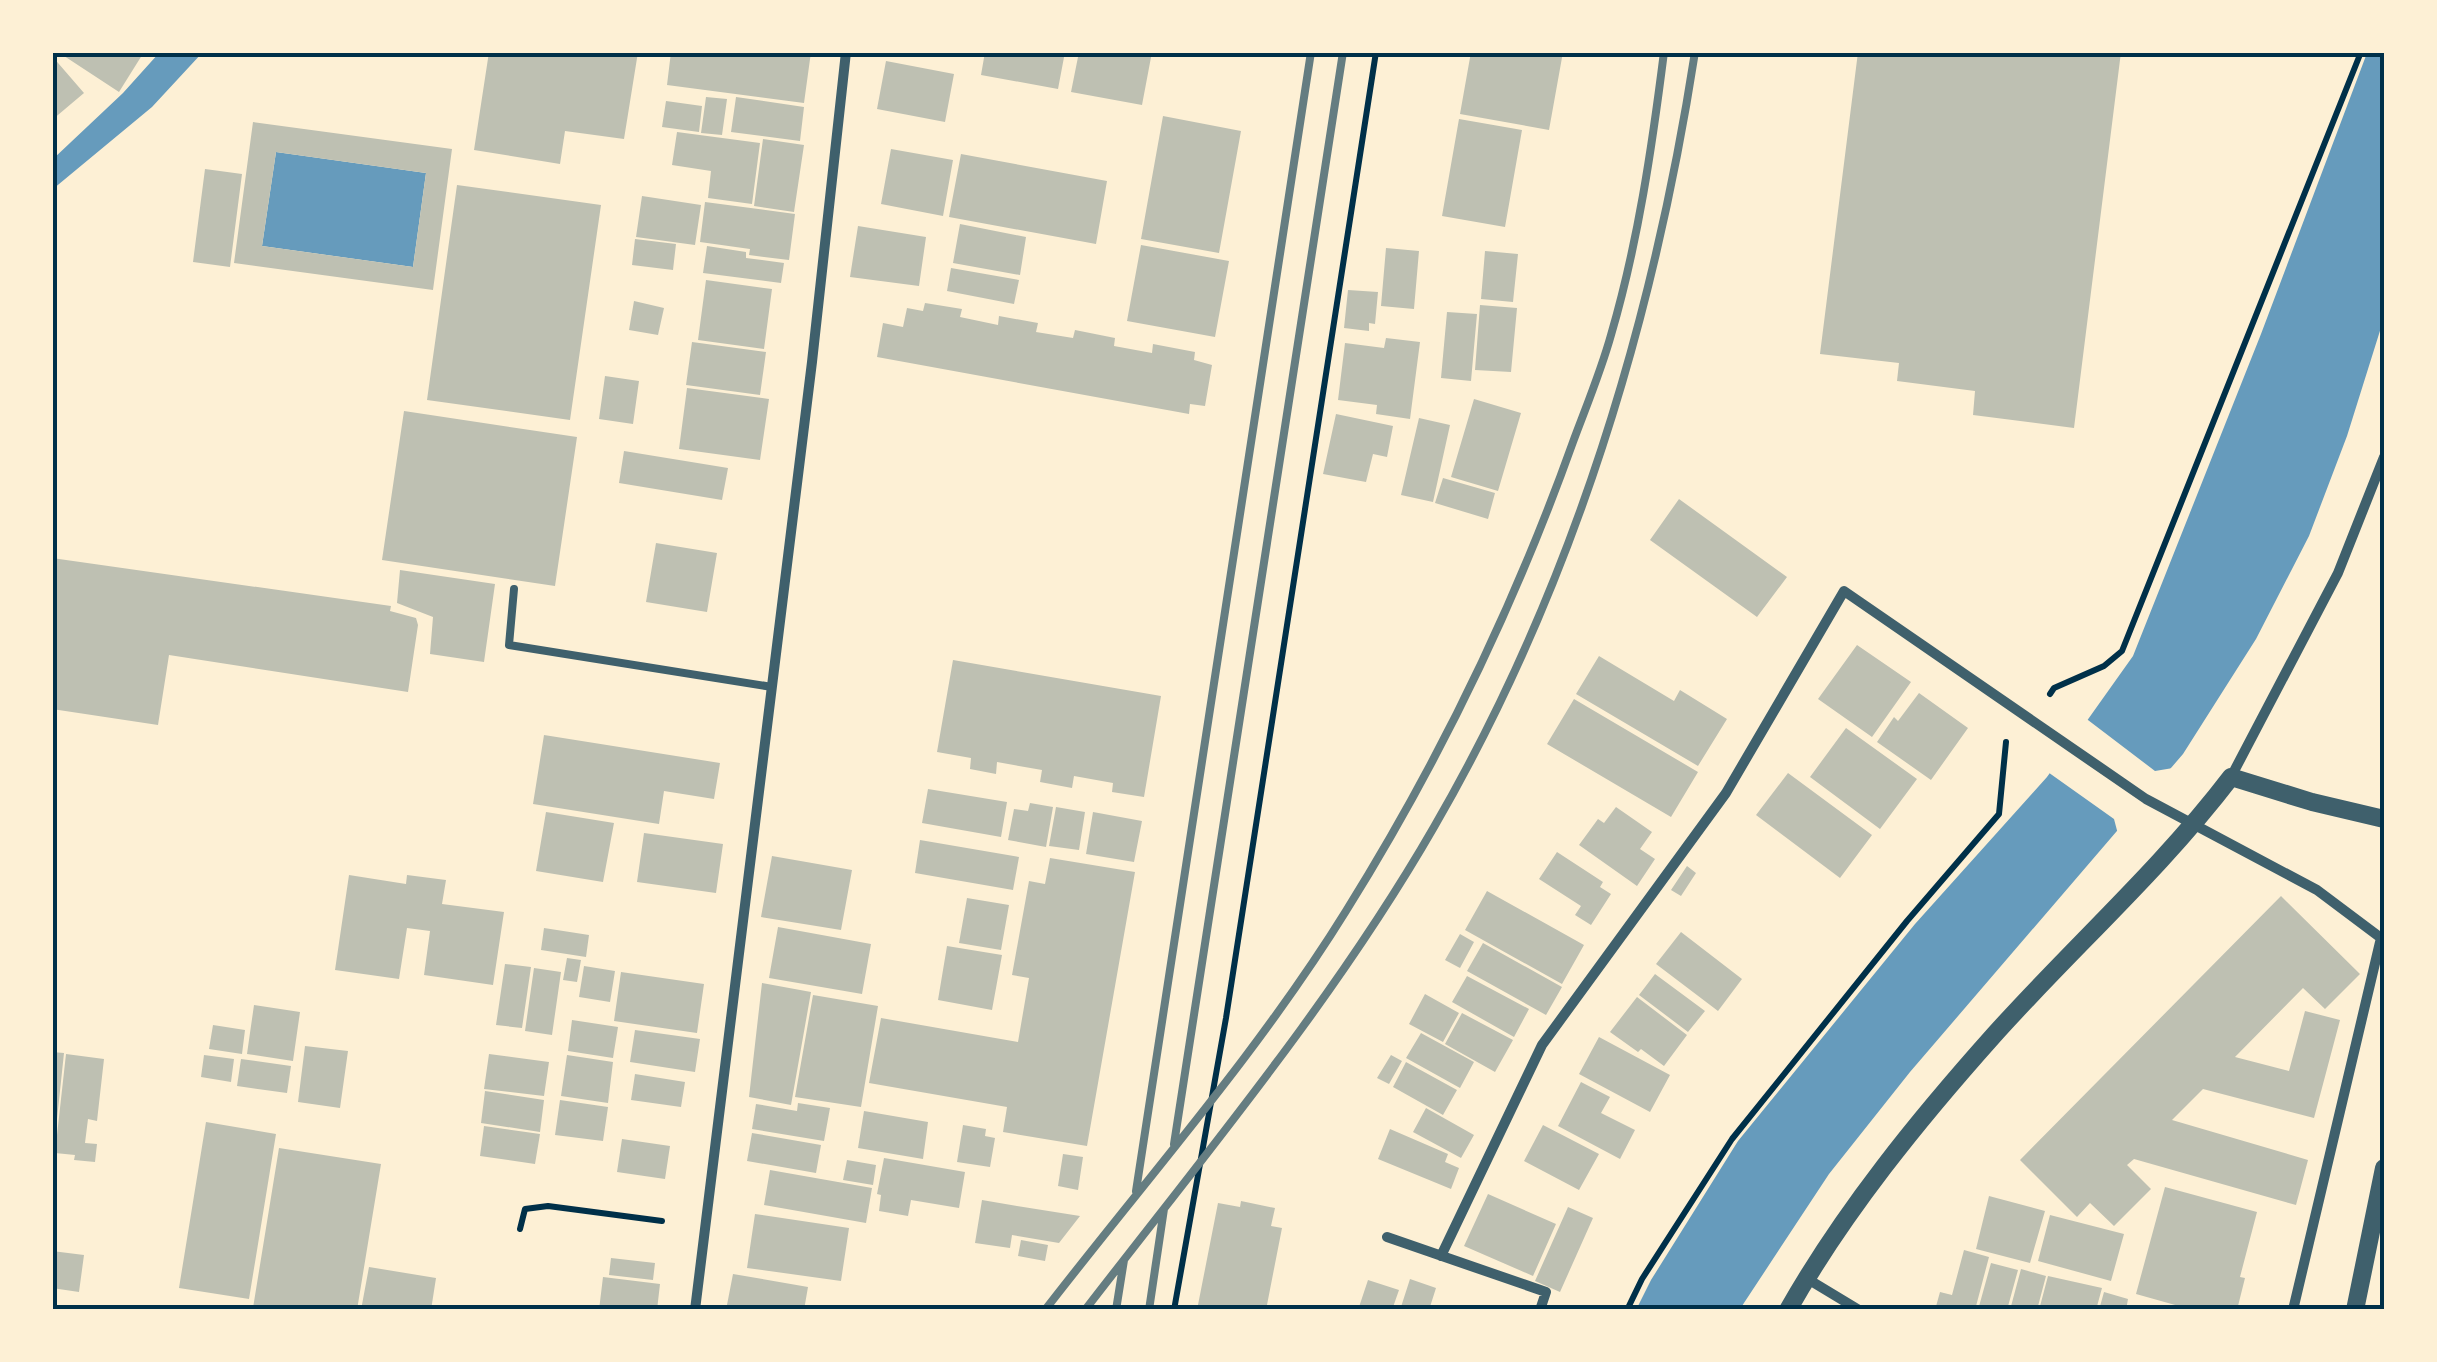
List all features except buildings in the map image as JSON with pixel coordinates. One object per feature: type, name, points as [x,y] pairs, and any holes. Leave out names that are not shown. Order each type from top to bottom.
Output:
[{"type":"street","points":[[695,1310],[846,52]]},
{"type":"street","points":[[1788,1310],[1806,1278],[1900,1147],[1995,1034],[2194,826],[2232,777],[2338,573],[2384,457]]},
{"type":"street","points":[[1441,1256],[1542,1045],[1726,793],[1844,592],[2146,800],[2317,890],[2381,938],[2293,1310]]},
{"type":"street","points":[[2232,777],[2384,819]]},
{"type":"street","points":[[2355,1310],[2384,1168]]},
{"type":"street","points":[[1387,1237],[1546,1292],[1540,1310]]},
{"type":"street","points":[[1806,1278],[1858,1310]]},
{"type":"lane","points":[[514,589],[510,645],[772,687]]},
{"type":"path","points":[[1174,1310],[1239,940],[1376,52]]},
{"type":"path","points":[[1627,1310],[1642,1279],[1732,1139],[1907,921],[2000,814],[2006,738],[2032,720],[2054,688],[2104,666],[2122,651],[2361,52]]},
{"type":"path","points":[[520,1229],[525,1208],[548,1206],[662,1221]]},
{"type":"water","points":[[159,53],[202,53],[152,107],[53,189],[53,159]]},
{"type":"water","points":[[2367,53],[2384,53],[2384,318],[2347,436],[2309,536],[2256,639],[2183,754],[1910,1072],[1829,1174],[1740,1309],[1636,1310],[1738,1141],[1915,924],[2047,777],[2133,656]]},
{"type":"water","points":[[276,152],[426,173],[413,267],[262,246]]},
{"type":"pier","points":[[2084,717],[2155,771],[2179,767],[2119,838],[2114,819],[2045,770]]},
{"type":"railway","points":[[1136,1191],[1311,52]]},
{"type":"railway","points":[[1174,1144],[1343,52]]},
{"type":"railway","points":[[1045,1310],[1239,1065],[1312,964],[1380,855],[1472,683],[1526,564],[1607,348],[1636,230],[1664,52]]},
{"type":"railway","points":[[1085,1310],[1268,1074],[1355,953],[1434,827],[1483,736],[1527,644],[1600,452],[1656,254],[1695,52]]},
{"type":"railway","points":[[1149,1310],[1164,1209]]},
{"type":"railway","points":[[1116,1310],[1124,1260]]}]
